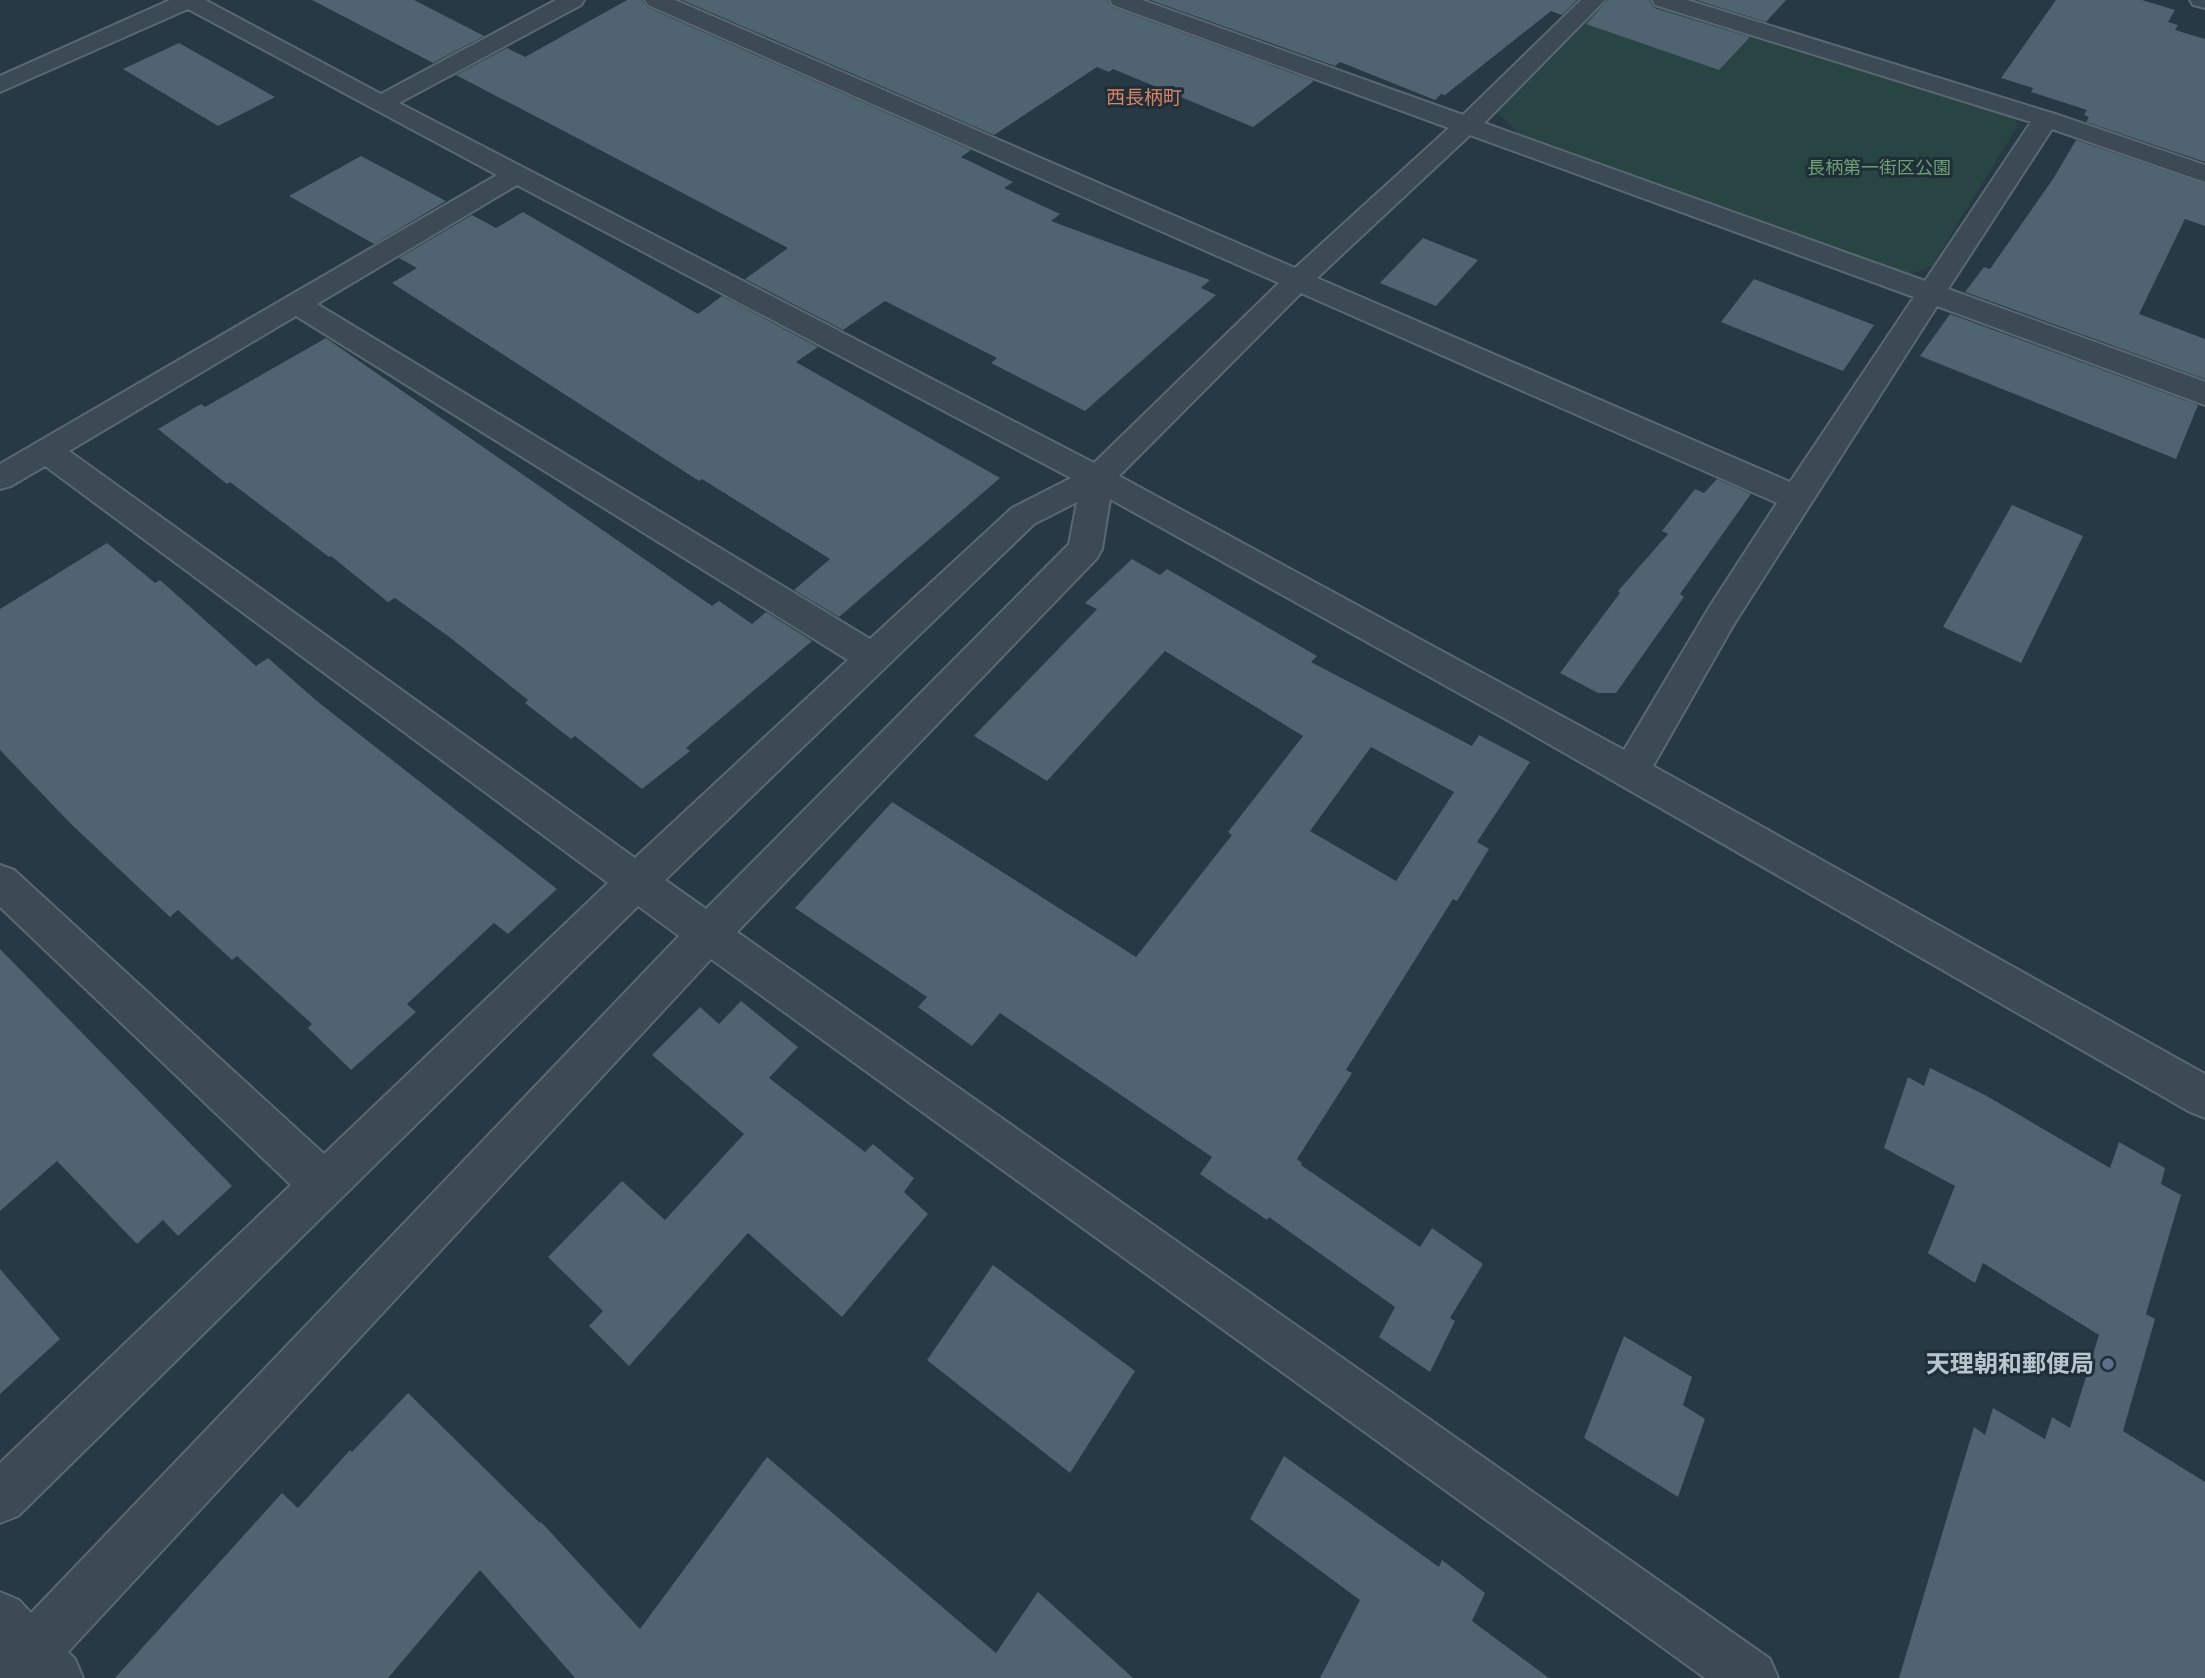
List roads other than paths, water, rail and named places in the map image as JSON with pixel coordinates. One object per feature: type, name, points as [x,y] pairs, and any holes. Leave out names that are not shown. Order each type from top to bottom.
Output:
[{"type":"street","points":[[0,85],[189,0],[380,104],[1098,478],[1630,772],[2205,1097]]},
{"type":"street","points":[[380,104],[573,0]]},
{"type":"street","points":[[656,0],[1796,498]]},
{"type":"street","points":[[1121,0],[2199,391]]},
{"type":"street","points":[[0,1499],[636,882],[1023,516],[1098,478],[1298,280],[1466,126],[1594,0]]},
{"type":"street","points":[[1663,0],[2046,120],[2205,174]]},
{"type":"street","points":[[1630,772],[1722,615],[1796,498],[2046,120]]},
{"type":"street","points":[[0,478],[517,174]]},
{"type":"street","points":[[297,304],[872,659]]},
{"type":"street","points":[[47,450],[708,934],[1751,1678]]},
{"type":"street","points":[[23,1657],[708,934],[1085,549],[1098,478]]},
{"type":"street","points":[[0,882],[324,1185]]},
{"type":"place","name":"天理朝和郵便局","points":[[2108,1364]]},
{"type":"district","name":"西長柄町","points":[[1144,97]]},
{"type":"park label","name":"長柄第一街区公園","points":[[1879,168]]}]
